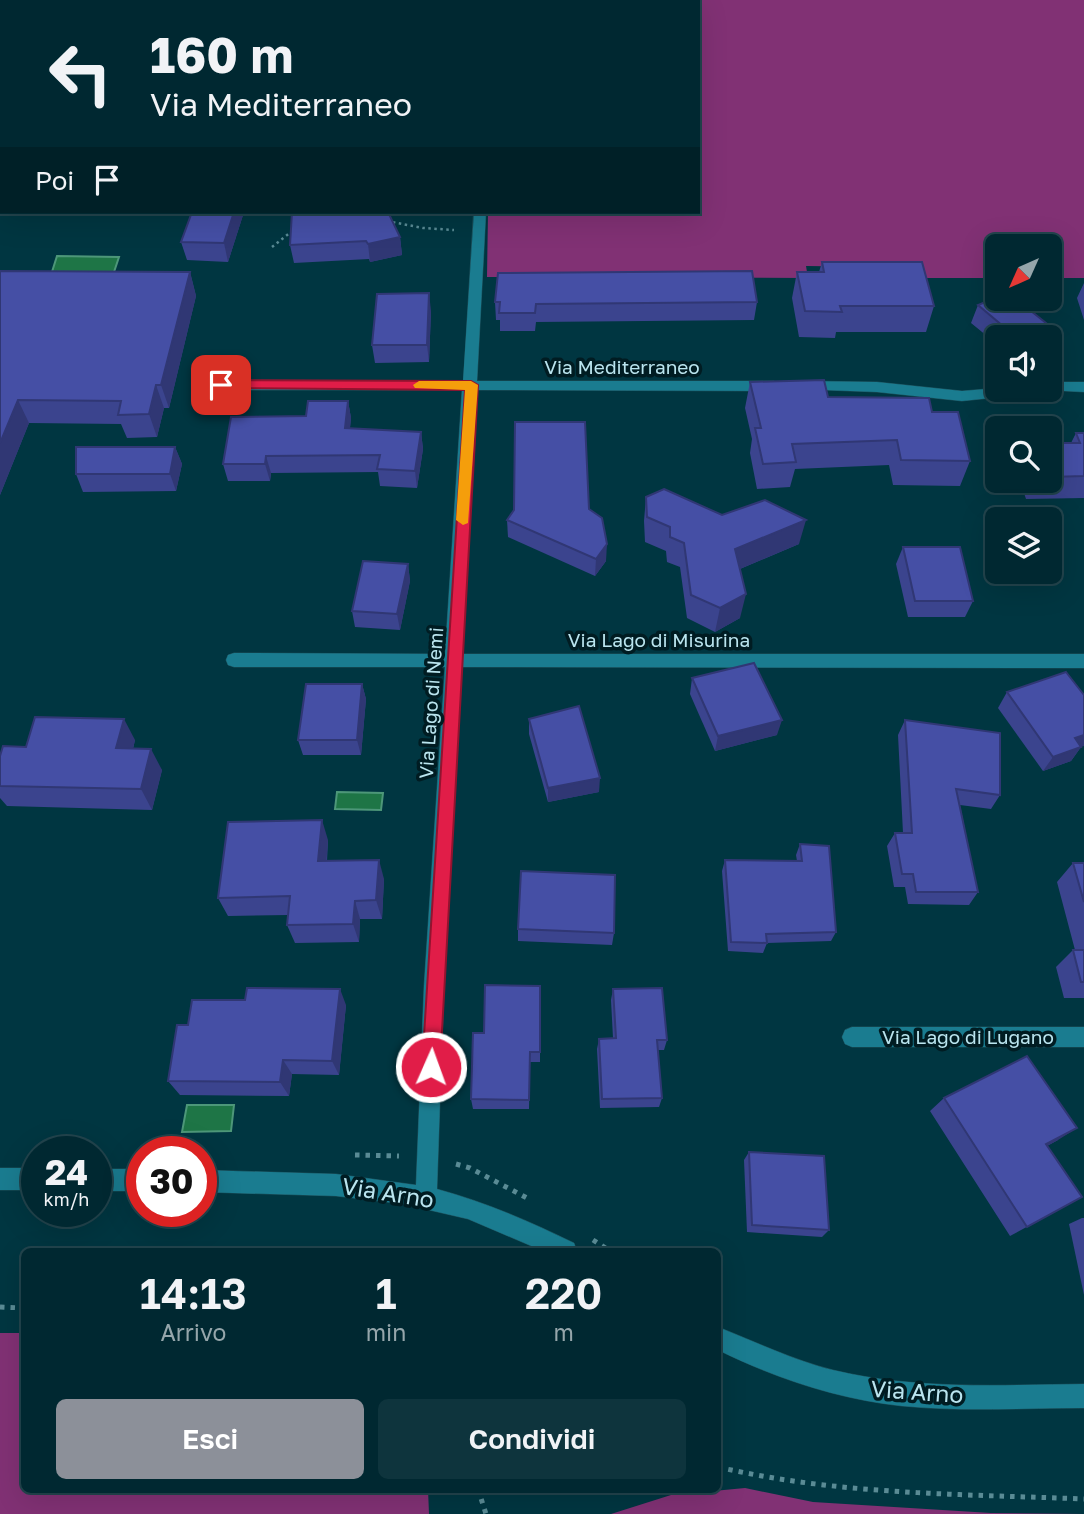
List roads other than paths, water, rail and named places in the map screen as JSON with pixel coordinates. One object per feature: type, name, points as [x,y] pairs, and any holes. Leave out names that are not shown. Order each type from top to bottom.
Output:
[{"type":"street","name":"Via Lago di Nemi","points":[[426,1197],[434,986],[480,214]]},
{"type":"street","name":"Via Mediterraneo","points":[[221,385],[873,387],[962,396],[985,394]]},
{"type":"street","points":[[1062,387],[1084,387]]},
{"type":"street","name":"Via Lago di Misurina","points":[[234,660],[1084,661]]},
{"type":"street","name":"Via Lago di Lugano","points":[[852,1037],[1084,1037]]},
{"type":"street","points":[[0,1179],[21,1179]]},
{"type":"street","name":"Via Arno","points":[[217,1181],[308,1182],[426,1197],[488,1215],[560,1248]]},
{"type":"street","name":"Via Arno","points":[[721,1339],[819,1378],[869,1389],[930,1396],[1084,1396]]}]
